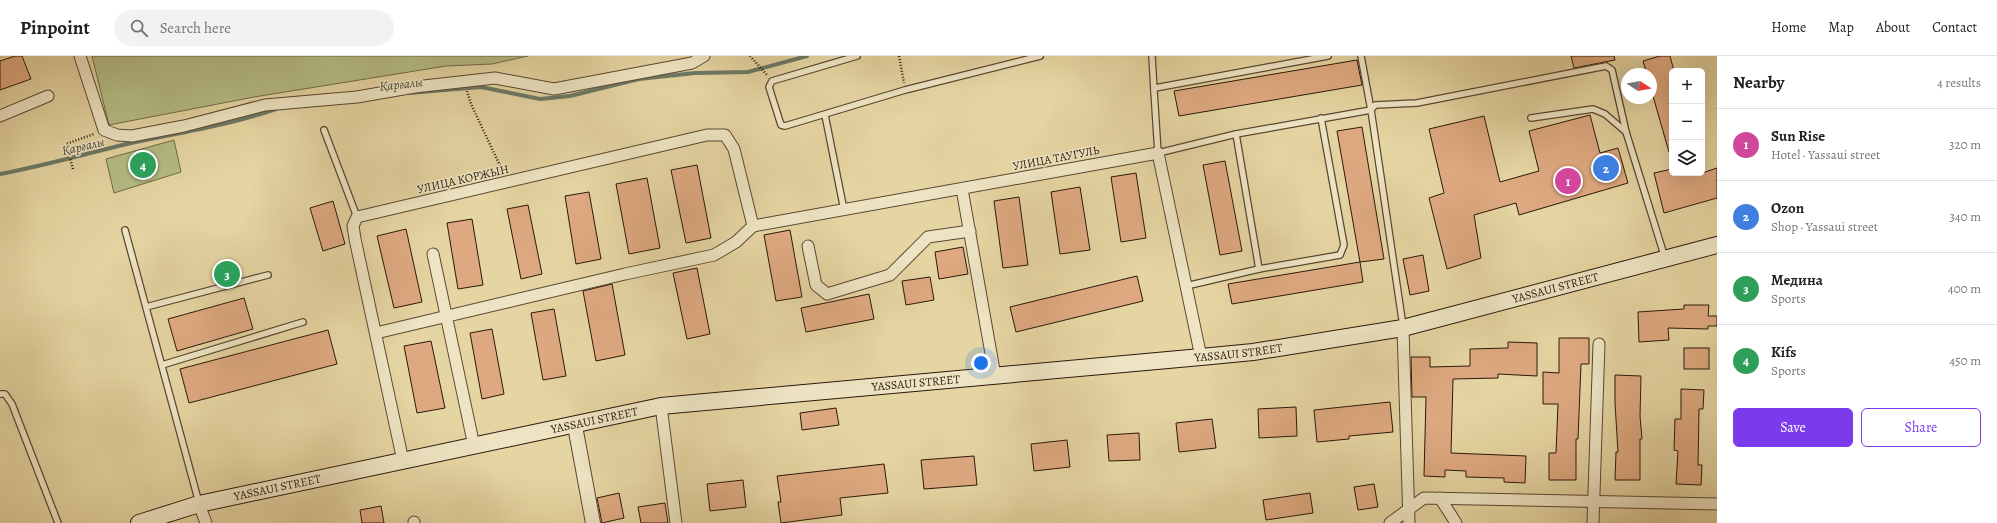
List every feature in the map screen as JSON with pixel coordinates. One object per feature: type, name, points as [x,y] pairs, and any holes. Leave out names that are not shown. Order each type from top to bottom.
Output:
[{"type":"main road","name":"YASSAUI STREET","points":[[139,523],[199,504],[575,426],[661,406],[1253,352],[1404,328],[1717,245]]},
{"type":"street","points":[[80,56],[104,130],[117,135],[132,136],[184,126],[265,105],[356,97],[415,87],[495,78],[554,89],[692,63],[704,56]]},
{"type":"street","points":[[0,116],[48,96]]},
{"type":"street","name":"УЛИЦА КОРЖЫН","points":[[357,217],[706,135],[725,136],[734,149],[753,226]]},
{"type":"street","points":[[1158,153],[1201,357]]},
{"type":"street","name":"УЛИЦА ТАУГУЛЬ","points":[[753,226],[1158,153]]},
{"type":"street","points":[[962,189],[995,376]]},
{"type":"street","points":[[357,217],[354,226],[355,239],[403,461]]},
{"type":"street","points":[[376,333],[714,255],[736,242],[753,226]]},
{"type":"street","points":[[808,246],[816,285],[827,294],[890,275],[928,237],[970,231]]},
{"type":"street","points":[[433,254],[445,316],[474,446]]},
{"type":"street","points":[[1404,328],[1409,523]]},
{"type":"street","points":[[1593,523],[1599,344]]},
{"type":"street","points":[[661,406],[676,523]]},
{"type":"street","points":[[575,426],[593,523]]},
{"type":"street","points":[[1390,523],[1424,498],[1593,500],[1717,504]]},
{"type":"street","points":[[1440,498],[1456,523]]},
{"type":"street","points":[[199,504],[206,523]]},
{"type":"lane","points":[[858,56],[772,81],[769,88],[781,125],[785,126],[906,90],[1040,56]]},
{"type":"lane","points":[[1152,56],[1158,153],[1236,134],[1371,110],[1375,105],[1417,103],[1606,66],[1612,70],[1626,132],[1665,260]]},
{"type":"lane","points":[[1154,91],[1155,88],[1328,56]]},
{"type":"lane","points":[[1361,56],[1371,110],[1404,328]]},
{"type":"lane","points":[[1531,118],[1593,109],[1605,114],[1626,132]]},
{"type":"lane","points":[[825,115],[844,210]]},
{"type":"lane","points":[[1186,286],[1259,269],[1340,255],[1344,245],[1321,118]]},
{"type":"lane","points":[[324,130],[357,217]]},
{"type":"lane","points":[[1236,134],[1259,269]]},
{"type":"lane","points":[[125,230],[199,504]]},
{"type":"lane","points":[[146,307],[268,275]]},
{"type":"lane","points":[[162,366],[303,322]]},
{"type":"lane","points":[[0,394],[5,394],[12,404],[58,523]]},
{"type":"path","points":[[750,56],[772,81]]},
{"type":"path","points":[[899,56],[906,90]]},
{"type":"path","points":[[471,104],[508,182]]},
{"type":"path","points":[[72,168],[66,144],[104,130]]},
{"type":"green space","points":[[92,56],[528,56],[492,64],[446,66],[254,97],[109,125]]},
{"type":"green space","points":[[174,140],[181,172],[114,193],[106,159]]},
{"type":"building","points":[[15,56],[22,56],[31,79],[0,90],[0,61]]},
{"type":"building","points":[[1571,56],[1614,56],[1615,60],[1574,68]]},
{"type":"building","points":[[1660,56],[1670,56],[1673,68],[1669,68],[1669,152],[1655,104],[1657,104],[1657,68],[1645,68],[1643,61]]},
{"type":"building","points":[[1357,60],[1362,85],[1179,116],[1174,91]]},
{"type":"building","points":[[1590,115],[1600,153],[1618,148],[1628,183],[1519,215],[1516,203],[1474,215],[1481,258],[1447,269],[1429,198],[1444,193],[1429,129],[1484,116],[1500,182],[1539,171],[1529,131]]},
{"type":"building","points":[[1362,127],[1384,259],[1360,262],[1337,131]]},
{"type":"building","points":[[1225,161],[1242,251],[1220,255],[1203,165]]},
{"type":"building","points":[[697,165],[711,238],[686,243],[671,170]]},
{"type":"building","points":[[1717,168],[1717,198],[1664,213],[1654,173],[1669,170],[1669,176],[1705,176],[1705,172]]},
{"type":"building","points":[[1136,173],[1146,238],[1121,242],[1111,177]]},
{"type":"building","points":[[647,178],[660,248],[629,254],[616,184]]},
{"type":"building","points":[[1080,187],[1090,250],[1060,254],[1051,192]]},
{"type":"building","points":[[589,192],[601,259],[576,264],[565,196]]},
{"type":"building","points":[[1019,197],[1028,265],[1003,268],[994,201]]},
{"type":"building","points":[[333,201],[345,244],[323,251],[310,208]]},
{"type":"building","points":[[528,205],[542,274],[521,279],[507,209]]},
{"type":"building","points":[[472,219],[483,285],[458,289],[447,223]]},
{"type":"building","points":[[406,229],[422,302],[394,308],[377,236]]},
{"type":"building","points":[[790,230],[802,297],[776,301],[764,235]]},
{"type":"building","points":[[963,247],[968,274],[939,279],[935,252]]},
{"type":"building","points":[[1423,255],[1429,291],[1410,295],[1403,259]]},
{"type":"building","points":[[1360,262],[1363,282],[1232,304],[1228,284]]},
{"type":"building","points":[[697,268],[710,334],[687,339],[673,273]]},
{"type":"building","points":[[1137,276],[1143,301],[1016,332],[1010,307]]},
{"type":"building","points":[[930,277],[934,300],[906,305],[902,281]]},
{"type":"building","points":[[612,284],[625,355],[596,361],[583,291]]},
{"type":"building","points":[[869,294],[874,319],[806,332],[801,308]]},
{"type":"building","points":[[244,298],[253,329],[177,351],[168,319]]},
{"type":"building","points":[[1684,305],[1709,305],[1708,316],[1717,316],[1717,326],[1708,326],[1708,329],[1668,328],[1669,340],[1639,342],[1638,312],[1684,309]]},
{"type":"building","points":[[554,309],[566,376],[543,380],[531,313]]},
{"type":"building","points":[[492,329],[504,394],[482,399],[470,333]]},
{"type":"building","points":[[328,330],[337,364],[189,403],[180,369]]},
{"type":"building","points":[[1559,338],[1589,338],[1589,364],[1581,364],[1578,439],[1576,439],[1576,480],[1549,480],[1549,453],[1556,453],[1558,404],[1543,404],[1543,372],[1559,373]]},
{"type":"building","points":[[431,341],[445,408],[417,413],[404,346]]},
{"type":"building","points":[[1508,342],[1537,343],[1537,376],[1498,374],[1498,378],[1453,379],[1451,453],[1526,456],[1525,483],[1504,482],[1504,478],[1466,477],[1466,471],[1445,470],[1445,477],[1424,476],[1426,397],[1412,397],[1411,357],[1430,357],[1430,367],[1470,366],[1470,349],[1508,348]]},
{"type":"building","points":[[1684,348],[1709,348],[1709,369],[1684,369]]},
{"type":"building","points":[[1615,375],[1641,376],[1640,416],[1642,439],[1640,439],[1640,480],[1615,480],[1616,452],[1618,452]]},
{"type":"building","points":[[1681,389],[1704,390],[1703,409],[1699,409],[1698,465],[1702,465],[1701,485],[1676,484],[1678,451],[1674,450],[1675,419],[1681,419]]},
{"type":"building","points":[[1390,402],[1393,432],[1349,436],[1349,439],[1317,442],[1314,410]]},
{"type":"building","points":[[1296,407],[1297,436],[1259,438],[1258,409]]},
{"type":"building","points":[[836,408],[839,425],[802,430],[800,413]]},
{"type":"building","points":[[1212,419],[1216,448],[1179,452],[1176,423]]},
{"type":"building","points":[[1139,433],[1140,460],[1109,461],[1107,435]]},
{"type":"building","points":[[1067,440],[1070,467],[1034,471],[1031,444]]},
{"type":"building","points":[[974,456],[977,485],[924,489],[921,460]]},
{"type":"building","points":[[884,464],[888,493],[840,498],[842,515],[781,523],[778,502],[781,502],[777,476]]},
{"type":"building","points":[[743,480],[746,507],[710,511],[707,484]]},
{"type":"building","points":[[1374,484],[1378,507],[1358,510],[1354,487]]},
{"type":"building","points":[[619,493],[624,518],[602,523],[597,498]]},
{"type":"building","points":[[1310,493],[1313,513],[1266,520],[1263,500]]},
{"type":"building","points":[[665,503],[668,523],[641,523],[638,507]]},
{"type":"building","points":[[381,506],[384,523],[362,523],[360,510]]},
{"type":"waterway","name":"Қарғалы","points":[[409,93],[481,87],[540,99],[570,96],[639,79],[695,73],[748,72],[807,56]]},
{"type":"waterway","name":"Қарғалы","points":[[0,174],[48,164],[127,144],[221,125],[276,109]]},
{"type":"place","name":"Kifs","points":[[143,165]]},
{"type":"place","name":"Ozon","points":[[1606,168]]},
{"type":"place","name":"Sun Rise","points":[[1568,181]]},
{"type":"place","name":"Медина","points":[[227,274]]}]
